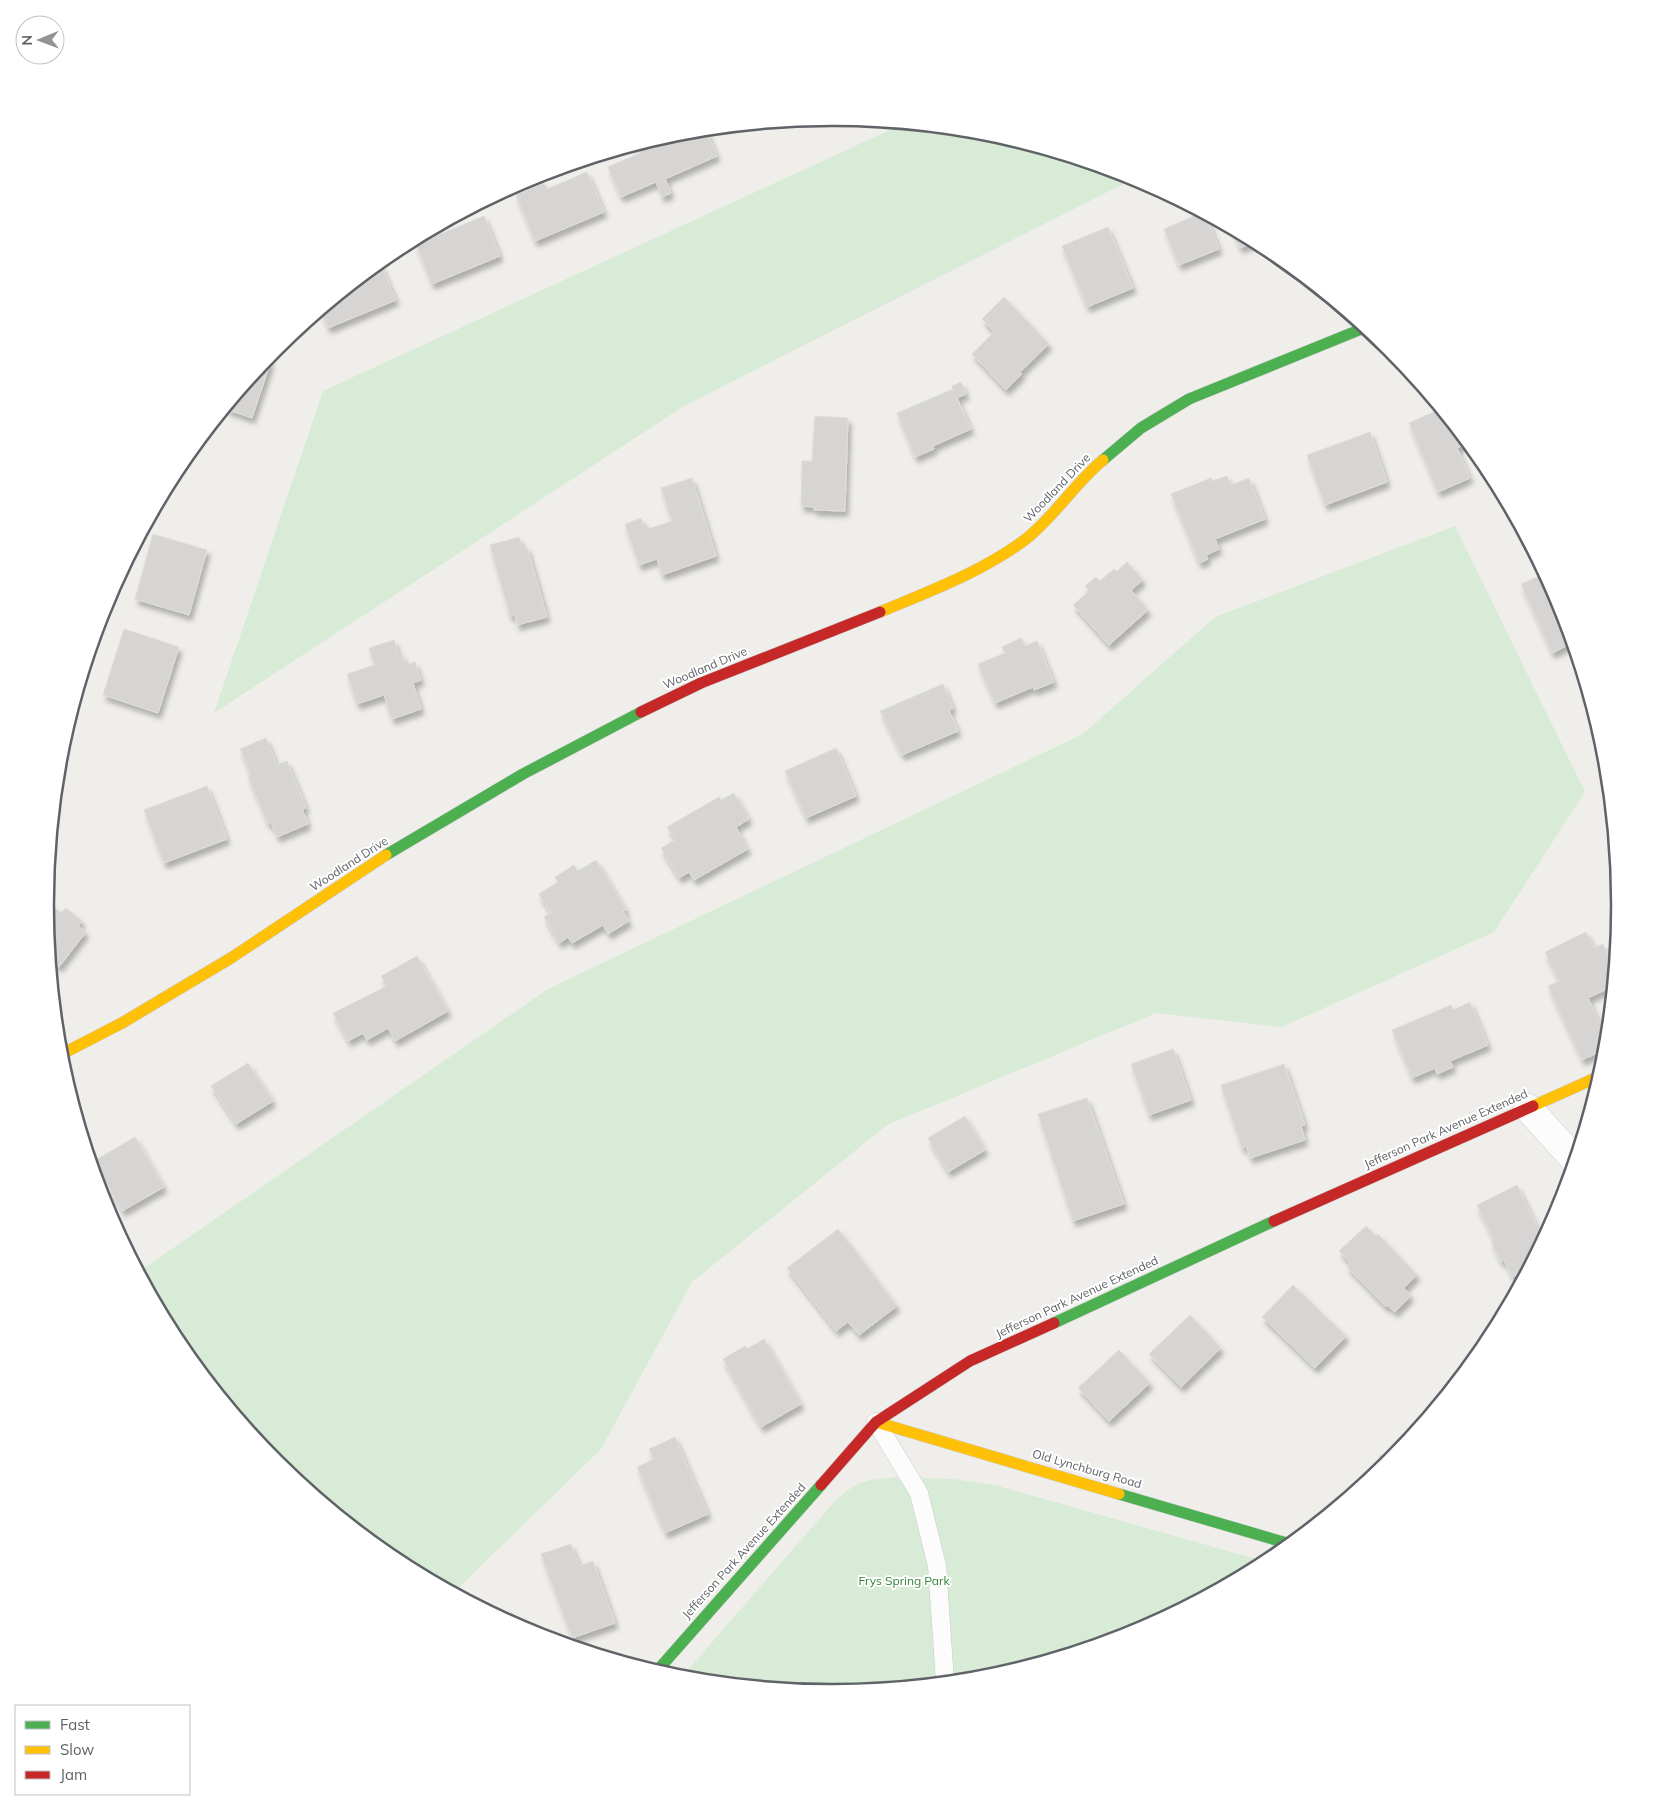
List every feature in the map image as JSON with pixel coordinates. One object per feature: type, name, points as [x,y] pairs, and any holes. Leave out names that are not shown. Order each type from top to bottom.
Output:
[{"type":"street","name":"Woodland Drive","points":[[68,1051],[122,1023],[232,958],[374,863],[523,774],[650,707],[701,683],[860,621],[985,567],[1028,538],[1064,503],[1099,463],[1142,428],[1189,399],[1358,331]]},
{"type":"street","name":"Jefferson Park Avenue Extended","points":[[663,1665],[876,1422],[970,1361],[1354,1185],[1591,1080]]},
{"type":"street","points":[[1528,1108],[1570,1155]]},
{"type":"street","name":"Old Lynchburg Road","points":[[876,1422],[1281,1541]]},
{"type":"lane","points":[[876,1422],[919,1493],[937,1566],[945,1675]]},
{"type":"green space","points":[[892,129],[984,141],[1034,153],[1124,183],[684,406],[214,713],[323,391]]},
{"type":"green space","points":[[1455,526],[1585,792],[1494,932],[1282,1027],[1156,1013],[887,1125],[692,1282],[601,1449],[459,1587],[400,1553],[358,1523],[319,1490],[282,1456],[247,1418],[185,1338],[144,1268],[548,989],[1083,734],[1215,617]]},
{"type":"green space","name":"Frys Spring Park","points":[[900,1477],[954,1479],[998,1486],[1255,1559],[1177,1603],[1131,1624],[1083,1642],[1034,1657],[984,1669],[934,1677],[832,1684],[782,1682],[688,1670],[835,1501],[858,1484]]},
{"type":"building","points":[[709,137],[717,156],[665,179],[671,193],[662,197],[656,182],[621,197],[608,167],[640,153],[639,151],[681,141]]},
{"type":"building","points":[[587,172],[604,212],[535,241],[516,195],[544,183],[547,189]]},
{"type":"building","points":[[484,216],[500,256],[432,284],[417,247],[433,237]]},
{"type":"building","points":[[1194,216],[1209,224],[1219,249],[1179,265],[1164,229]]},
{"type":"building","points":[[1108,227],[1133,288],[1087,307],[1062,246]]},
{"type":"building","points":[[1236,240],[1246,245],[1240,248]]},
{"type":"building","points":[[383,269],[396,300],[328,328],[323,316]]},
{"type":"building","points":[[1004,297],[1049,344],[1020,372],[1022,374],[1006,390],[972,354],[994,332],[982,319]]},
{"type":"building","points":[[268,369],[252,418],[231,411]]},
{"type":"building","points":[[961,382],[966,394],[957,398],[971,429],[933,446],[934,449],[915,457],[897,413],[953,389],[952,386]]},
{"type":"building","points":[[1434,412],[1461,446],[1457,448],[1470,478],[1438,492],[1409,423]]},
{"type":"building","points":[[815,416],[848,418],[845,511],[814,510],[814,507],[801,506],[802,461],[812,461]]},
{"type":"building","points":[[1370,432],[1387,482],[1325,505],[1307,455]]},
{"type":"building","points":[[1227,476],[1231,485],[1249,478],[1265,519],[1215,539],[1219,549],[1206,555],[1208,559],[1199,563],[1171,494],[1211,478],[1212,481]]},
{"type":"building","points":[[692,478],[716,556],[662,575],[657,559],[639,565],[625,524],[641,518],[645,530],[672,521],[661,488]]},
{"type":"building","points":[[153,534],[207,550],[189,615],[135,599]]},
{"type":"building","points":[[519,537],[522,548],[527,547],[547,617],[517,625],[515,615],[510,616],[490,545]]},
{"type":"building","points":[[1127,562],[1143,580],[1131,590],[1148,610],[1109,645],[1073,605],[1089,591],[1085,586],[1096,577],[1100,581],[1114,569],[1117,571]]},
{"type":"building","points":[[1538,577],[1567,646],[1552,653],[1521,584]]},
{"type":"building","points":[[124,629],[179,647],[158,713],[103,695]]},
{"type":"building","points":[[1021,638],[1025,646],[1037,641],[1054,682],[1034,690],[1033,687],[995,703],[978,664],[1005,653],[1002,647]]},
{"type":"building","points":[[394,640],[398,654],[401,653],[406,665],[415,662],[421,680],[413,683],[421,709],[392,719],[384,695],[357,704],[347,674],[375,665],[369,648]]},
{"type":"building","points":[[943,684],[953,708],[949,710],[958,731],[902,755],[880,711]]},
{"type":"building","points":[[266,738],[277,765],[287,761],[306,808],[302,809],[308,824],[277,837],[271,822],[268,824],[248,776],[251,774],[240,749]]},
{"type":"building","points":[[836,748],[856,796],[806,818],[785,771]]},
{"type":"building","points":[[207,786],[227,839],[164,863],[144,810]]},
{"type":"building","points":[[734,793],[749,819],[736,827],[748,849],[694,880],[689,872],[679,878],[661,848],[675,840],[667,827],[719,797],[721,800]]},
{"type":"building","points":[[596,860],[626,910],[623,911],[629,921],[608,934],[603,925],[572,943],[568,937],[559,943],[544,917],[551,913],[539,894],[558,882],[555,877],[574,865],[578,871]]},
{"type":"building","points":[[54,907],[61,913],[66,908],[82,921],[78,926],[86,932],[59,967],[56,965],[55,956]]},
{"type":"building","points":[[1586,932],[1594,948],[1603,944],[1610,958],[1608,977],[1606,978],[1607,989],[1588,998],[1602,1026],[1597,1053],[1582,1060],[1548,986],[1559,981],[1545,952]]},
{"type":"building","points":[[417,956],[448,1011],[395,1041],[388,1028],[367,1040],[363,1033],[348,1041],[333,1013],[387,986],[381,976]]},
{"type":"building","points":[[1470,1002],[1488,1045],[1450,1061],[1453,1067],[1437,1074],[1435,1068],[1412,1078],[1392,1030],[1451,1005],[1453,1010]]},
{"type":"building","points":[[1173,1049],[1191,1100],[1149,1115],[1131,1064]]},
{"type":"building","points":[[248,1063],[273,1101],[236,1124],[211,1086]]},
{"type":"building","points":[[1284,1064],[1305,1125],[1301,1126],[1305,1140],[1250,1158],[1246,1146],[1242,1148],[1221,1085]]},
{"type":"building","points":[[1087,1098],[1124,1204],[1073,1221],[1038,1114]]},
{"type":"building","points":[[965,1116],[985,1150],[948,1172],[928,1138]]},
{"type":"building","points":[[135,1137],[164,1187],[122,1211],[104,1179],[97,1159]]},
{"type":"building","points":[[1517,1185],[1539,1231],[1517,1275],[1512,1277],[1504,1260],[1501,1262],[1491,1241],[1494,1240],[1477,1205]]},
{"type":"building","points":[[1366,1226],[1376,1236],[1378,1234],[1417,1275],[1404,1288],[1411,1296],[1395,1312],[1387,1305],[1386,1307],[1347,1267],[1350,1263],[1339,1251]]},
{"type":"building","points":[[838,1229],[897,1306],[859,1335],[848,1322],[836,1331],[787,1268]]},
{"type":"building","points":[[1293,1285],[1346,1336],[1315,1368],[1262,1317]]},
{"type":"building","points":[[1190,1315],[1221,1348],[1181,1387],[1149,1354]]},
{"type":"building","points":[[764,1339],[801,1404],[761,1427],[723,1359],[745,1346],[747,1349]]},
{"type":"building","points":[[1119,1350],[1150,1383],[1109,1421],[1078,1388]]},
{"type":"building","points":[[675,1437],[708,1514],[665,1533],[637,1467],[654,1459],[649,1449]]},
{"type":"building","points":[[571,1544],[579,1566],[593,1561],[615,1623],[572,1638],[541,1554]]},
{"type":"traffic: fast","points":[[1103,460],[1141,428],[1189,399],[1358,331]]},
{"type":"traffic: fast","points":[[386,855],[523,774],[641,712]]},
{"type":"traffic: fast","points":[[1054,1323],[1274,1221]]},
{"type":"traffic: fast","points":[[663,1665],[821,1485]]},
{"type":"traffic: fast","points":[[1119,1494],[1281,1541]]},
{"type":"traffic: slow","points":[[880,612],[955,580],[1009,551],[1036,530],[1103,460]]},
{"type":"traffic: slow","points":[[68,1051],[122,1023],[231,958],[386,855]]},
{"type":"traffic: slow","points":[[1533,1106],[1591,1080]]},
{"type":"traffic: slow","points":[[876,1422],[1119,1494]]},
{"type":"traffic: jam","points":[[641,712],[701,683],[880,612]]},
{"type":"traffic: jam","points":[[1274,1221],[1533,1106]]},
{"type":"traffic: jam","points":[[821,1485],[876,1422],[970,1361],[1054,1323]]}]
